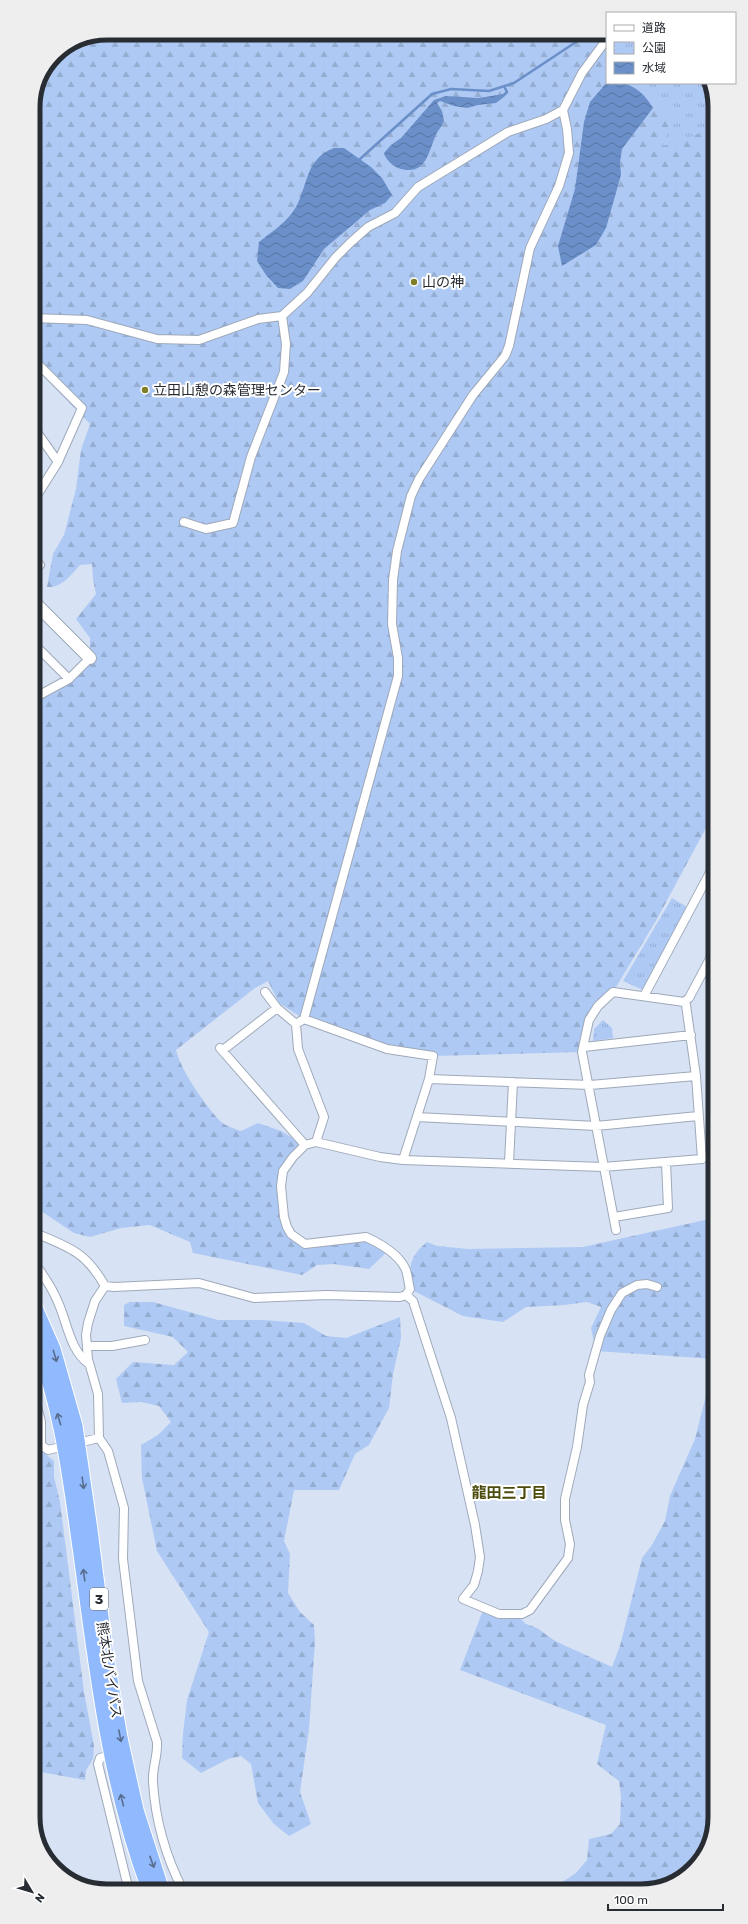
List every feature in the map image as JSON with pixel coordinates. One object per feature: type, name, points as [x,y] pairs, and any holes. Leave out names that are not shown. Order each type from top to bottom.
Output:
[{"type":"highway","name":"熊本北バイパス","points":[[40,1319],[53,1349],[75,1426],[71,1445],[103,1705],[112,1755],[133,1841],[148,1884]]},
{"type":"highway","name":"熊本北バイパス","points":[[40,1356],[62,1429],[71,1445],[120,1738],[136,1810],[160,1884]]},
{"type":"street","points":[[40,318],[86,320],[157,339],[198,340],[258,320],[282,316],[307,293],[350,242],[368,227],[396,213],[418,187],[508,132],[546,119],[563,110],[582,73],[606,40]]},
{"type":"street","points":[[296,1024],[304,1019],[398,676],[398,658],[392,624],[393,580],[397,551],[410,496],[419,479],[473,395],[505,356],[509,346],[530,248],[559,186],[569,153],[567,129],[563,110]]},
{"type":"street","points":[[184,522],[206,529],[233,523],[251,457],[284,372],[286,344],[282,316]]},
{"type":"street","points":[[40,366],[82,408],[58,462],[40,490]]},
{"type":"street","points":[[40,436],[58,462]]},
{"type":"street","points":[[40,608],[90,658],[69,679],[40,695]]},
{"type":"street","points":[[40,650],[69,679]]},
{"type":"street","points":[[644,996],[708,876]]},
{"type":"street","points":[[616,1230],[603,1167],[590,1085],[582,1052],[589,1020],[603,1000],[613,992],[684,1002],[689,998],[708,962]]},
{"type":"street","points":[[265,992],[276,1008],[296,1024],[298,1049],[324,1117],[316,1142]]},
{"type":"street","points":[[105,1286],[114,1287],[199,1283],[254,1298],[326,1296],[400,1297],[406,1295],[410,1289],[405,1268],[389,1250],[375,1241],[366,1237],[305,1244],[291,1234],[284,1217],[281,1186],[283,1172],[293,1157],[306,1145],[316,1142],[380,1157],[403,1160],[603,1167],[702,1159],[696,1076],[686,1005],[684,1002]]},
{"type":"street","points":[[276,1008],[222,1049],[306,1145]]},
{"type":"street","points":[[304,1019],[388,1050],[433,1056],[429,1079],[403,1160]]},
{"type":"street","points":[[584,1047],[690,1034]]},
{"type":"street","points":[[429,1079],[590,1085],[696,1076]]},
{"type":"street","points":[[509,1163],[513,1082]]},
{"type":"street","points":[[417,1118],[511,1122],[541,1125],[596,1126],[698,1116]]},
{"type":"street","points":[[614,1217],[668,1208],[666,1162]]},
{"type":"street","points":[[40,1235],[64,1245],[88,1260],[105,1286]]},
{"type":"street","points":[[40,1271],[60,1306],[76,1351],[81,1358],[89,1364]]},
{"type":"street","points":[[406,1295],[413,1301],[451,1418],[475,1525],[480,1557],[478,1571],[474,1585],[463,1599],[500,1614],[522,1614],[530,1610],[564,1564],[570,1551],[565,1520],[565,1499],[577,1447],[583,1405],[590,1382],[589,1375],[611,1310],[622,1293],[629,1288],[647,1284],[657,1287]]},
{"type":"street","points":[[105,1286],[95,1301],[91,1311],[86,1335],[89,1364],[98,1394],[99,1438],[108,1451],[124,1508],[123,1560],[138,1681],[157,1742],[158,1751],[152,1780],[160,1830],[166,1851],[180,1884]]},
{"type":"street","points":[[87,1346],[112,1346],[145,1340]]},
{"type":"street","points":[[40,1418],[41,1445],[48,1450],[99,1438]]},
{"type":"street","points":[[112,1755],[100,1758],[98,1764],[127,1884]]},
{"type":"street","points":[[143,1835],[160,1830]]},
{"type":"green space","points":[[107,40],[606,40],[606,84],[704,84],[708,107],[708,824],[657,919],[613,992],[598,1005],[582,1052],[433,1056],[403,1052],[304,1019],[279,1003],[268,981],[255,988],[176,1050],[188,1077],[209,1108],[221,1122],[241,1131],[258,1123],[281,1131],[305,1145],[283,1172],[287,1227],[305,1244],[375,1241],[389,1250],[369,1269],[334,1264],[317,1265],[302,1275],[193,1253],[190,1242],[150,1225],[121,1228],[90,1237],[74,1233],[40,1210],[40,695],[69,679],[90,658],[90,638],[76,619],[96,594],[92,564],[80,565],[69,577],[57,586],[47,587],[53,554],[64,535],[76,489],[81,450],[90,424],[40,372],[40,102],[42,90],[47,77],[54,66],[73,49],[94,41]]},
{"type":"green space","points":[[632,84],[704,84],[708,107],[708,131],[663,146],[672,113]]},
{"type":"green space","points":[[672,898],[687,907],[643,990],[623,981]]},
{"type":"green space","points":[[603,1020],[612,1028],[613,1038],[593,1041],[594,1029]]},
{"type":"green space","points":[[708,1219],[708,1359],[596,1351],[591,1328],[601,1307],[587,1302],[526,1307],[503,1322],[463,1316],[410,1289],[411,1263],[416,1253],[427,1242],[437,1246],[468,1249],[583,1247]]},
{"type":"green space","points":[[130,1302],[153,1302],[218,1320],[263,1320],[304,1323],[326,1336],[346,1338],[400,1317],[401,1338],[393,1374],[389,1408],[369,1445],[355,1454],[339,1490],[294,1490],[284,1541],[290,1554],[288,1593],[300,1612],[314,1625],[315,1641],[309,1729],[300,1792],[311,1824],[289,1836],[274,1824],[258,1803],[251,1764],[241,1756],[228,1759],[201,1773],[182,1758],[187,1700],[209,1632],[157,1551],[142,1478],[141,1445],[158,1435],[171,1422],[159,1406],[141,1402],[122,1403],[116,1379],[133,1362],[174,1365],[188,1352],[173,1337],[124,1326],[124,1305]]},
{"type":"green space","points":[[708,1388],[707,1830],[701,1847],[694,1858],[678,1873],[658,1882],[641,1884],[560,1884],[576,1873],[587,1860],[589,1839],[611,1834],[620,1824],[621,1797],[619,1781],[597,1764],[606,1725],[460,1670],[484,1608],[516,1614],[526,1624],[537,1628],[555,1641],[612,1667],[620,1646],[642,1558],[652,1545],[665,1521],[670,1496],[695,1439]]},
{"type":"green space","points":[[40,1448],[54,1461],[54,1477],[60,1502],[84,1692],[94,1746],[93,1759],[86,1770],[85,1780],[40,1772]]},
{"type":"water","points":[[606,83],[628,84],[637,89],[648,100],[653,108],[622,149],[620,162],[621,175],[606,228],[596,245],[562,266],[558,246],[575,189],[584,122],[590,102]]},
{"type":"water","points":[[504,94],[505,96],[496,103],[467,108],[454,106],[440,101],[437,103],[442,111],[444,121],[436,135],[427,157],[420,167],[407,170],[398,168],[386,158],[384,153],[391,145],[401,138],[434,100],[446,96],[478,98]]},
{"type":"water","points":[[334,148],[344,148],[371,167],[382,178],[392,195],[385,203],[370,210],[324,249],[303,281],[290,289],[278,288],[266,275],[257,261],[259,242],[281,225],[292,213],[301,195],[311,168],[316,160],[324,153]]},
{"type":"waterway","points":[[360,159],[432,94],[451,89],[489,91],[514,83],[579,40]]},
{"type":"waterway","points":[[504,86],[507,92],[504,95]]},
{"type":"place","name":"山の神","points":[[414,282]]},
{"type":"place","name":"立田山憩の森管理センター","points":[[145,390]]},
{"type":"district","name":"龍田三丁目","points":[[509,1493]]}]
